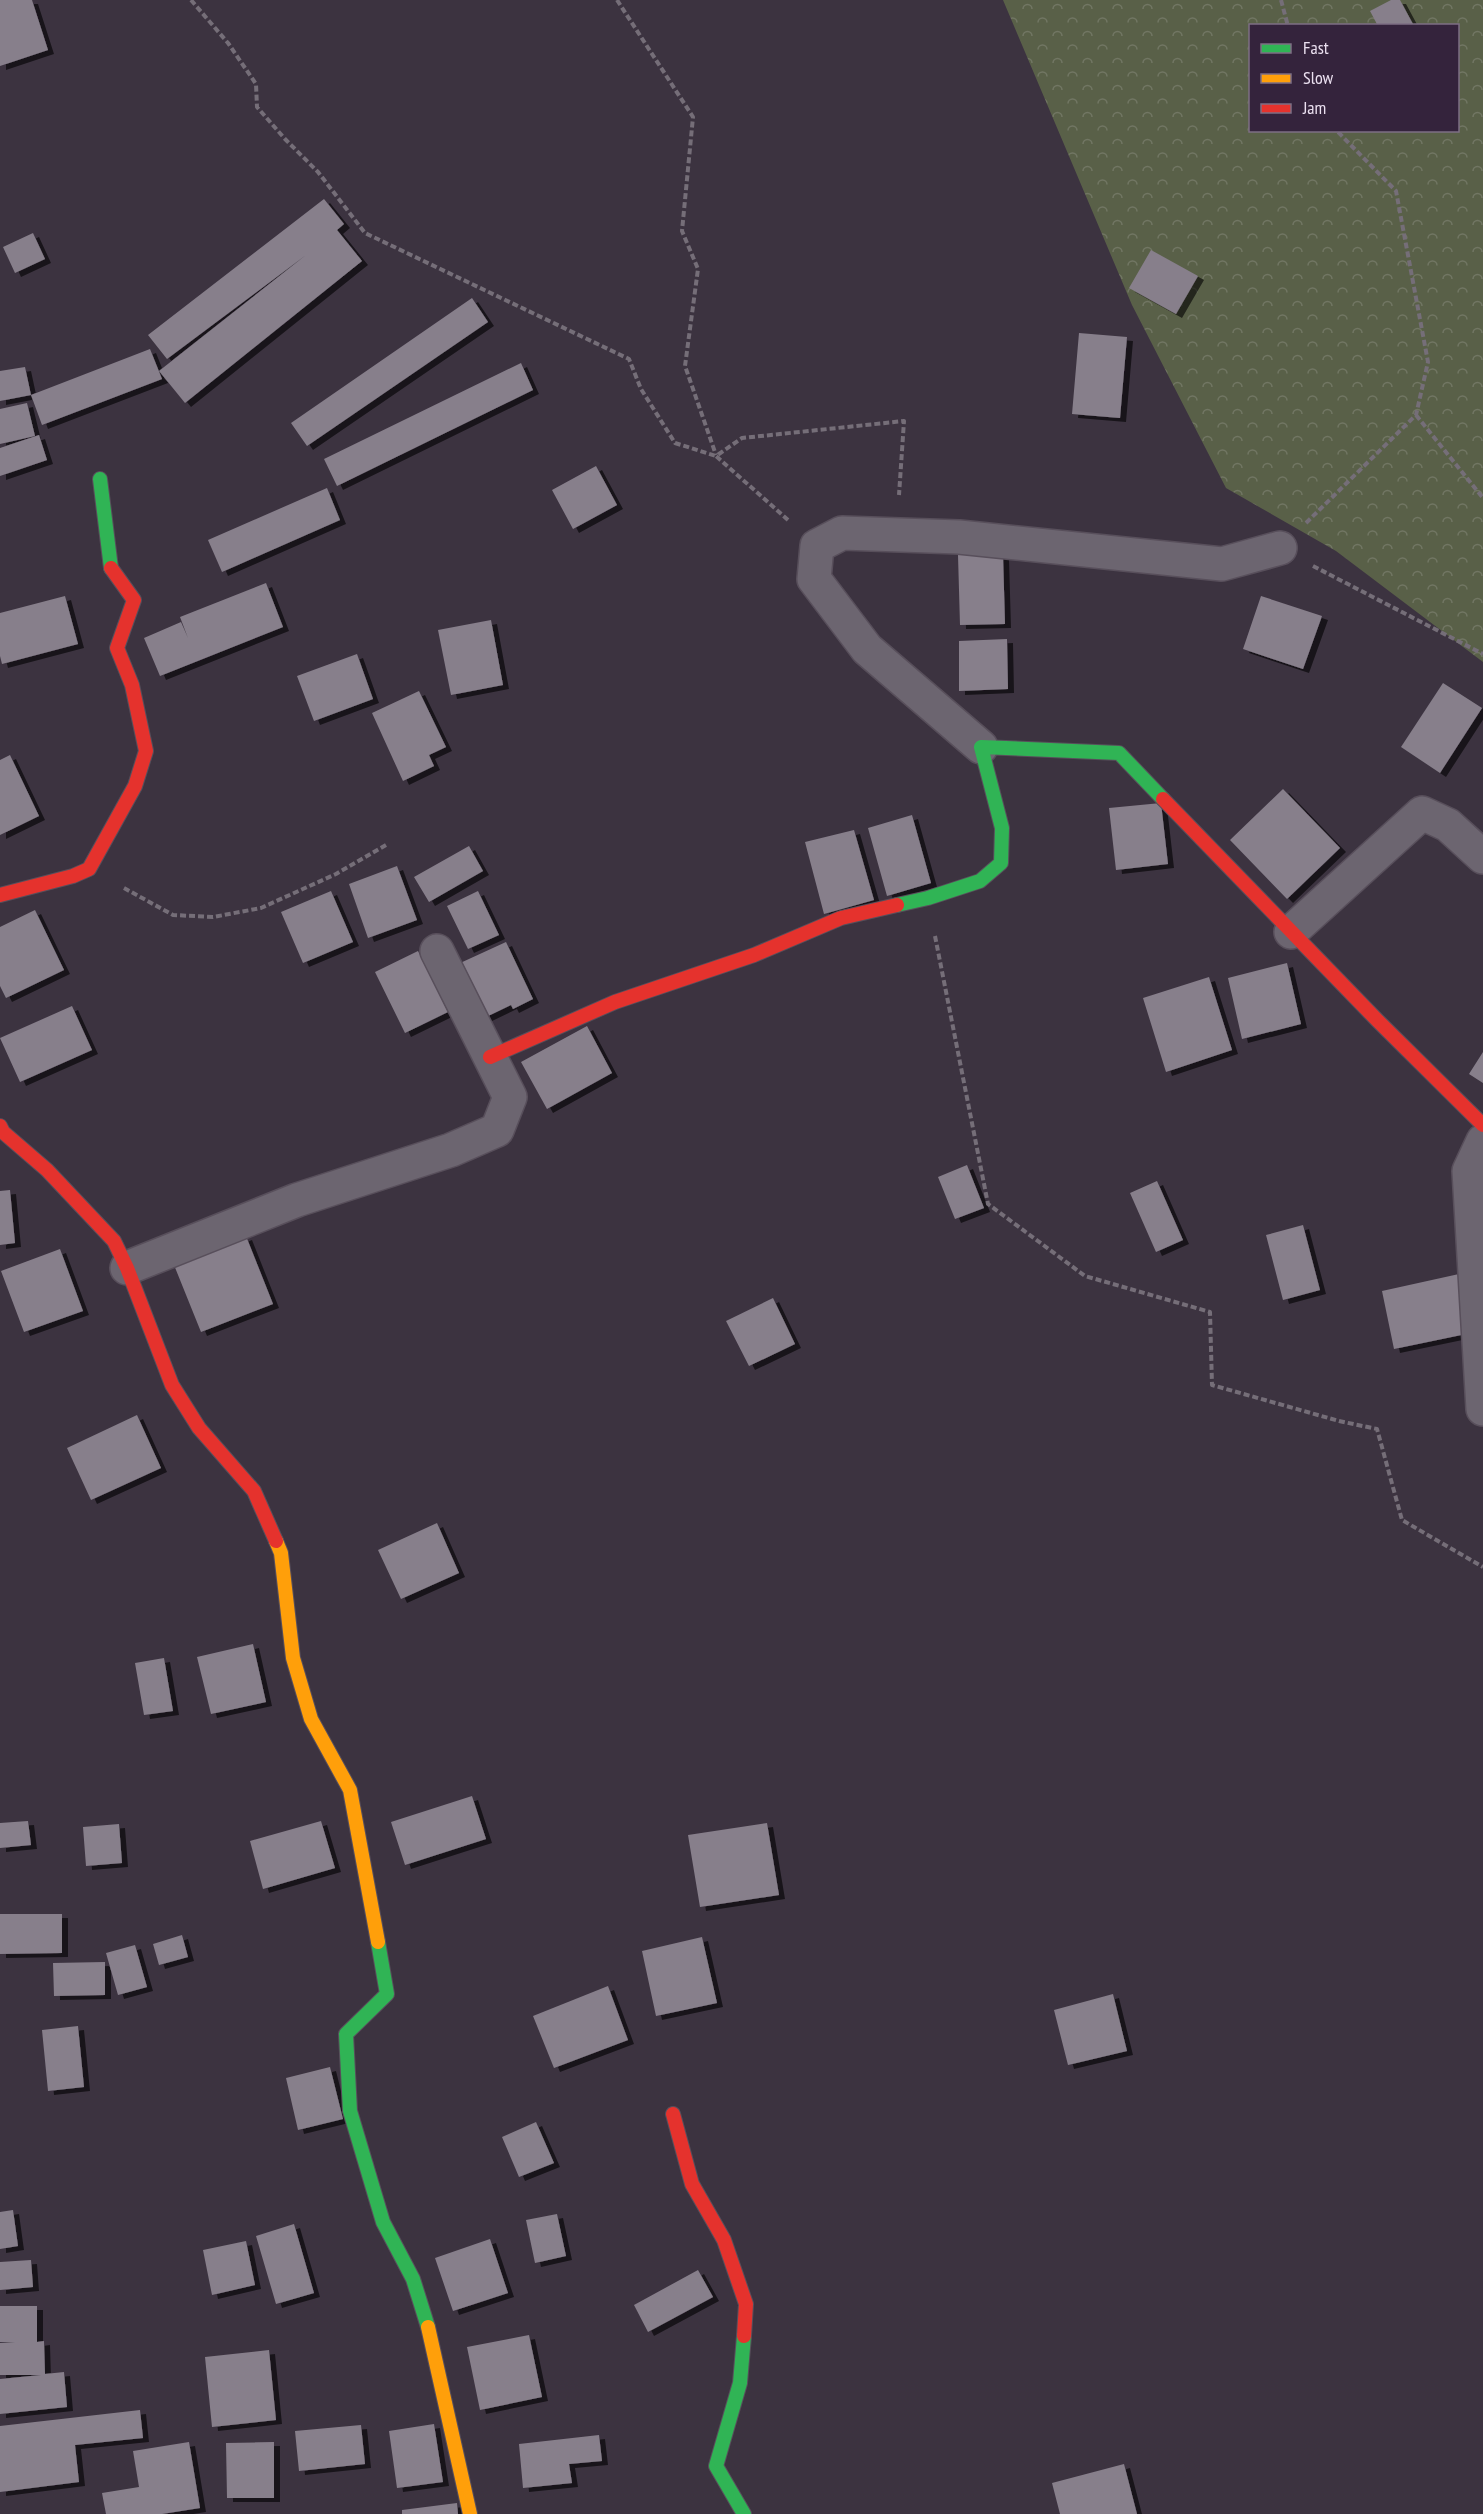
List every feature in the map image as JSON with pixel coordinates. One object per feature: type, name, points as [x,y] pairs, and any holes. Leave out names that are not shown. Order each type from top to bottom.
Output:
[{"type":"street","points":[[0,895],[74,876],[89,869],[135,786],[146,751],[132,685],[117,648],[134,600],[109,566],[100,479]]},
{"type":"street","points":[[490,1057],[615,1002],[754,955],[841,918],[928,898],[980,881],[1001,863],[1002,828],[981,747],[867,649],[814,579],[817,546],[842,533],[959,537],[1222,564],[1281,548]]},
{"type":"street","points":[[981,747],[1119,753],[1291,932],[1483,1125]]},
{"type":"street","points":[[1291,932],[1422,813],[1448,825],[1483,857]]},
{"type":"street","points":[[127,1268],[297,1200],[451,1150],[497,1130],[510,1097],[437,951]]},
{"type":"street","points":[[0,1126],[3,1132],[64,1187],[114,1241],[127,1268],[172,1385],[199,1428],[254,1491],[281,1553],[293,1658],[311,1719],[350,1790],[387,1994],[346,2034],[350,2111],[383,2222],[413,2279],[434,2348],[470,2514]]},
{"type":"street","points":[[1483,1141],[1469,1171],[1483,1409]]},
{"type":"street","points":[[673,2114],[692,2184],[724,2240],[746,2304],[740,2383],[716,2466],[744,2514]]},
{"type":"path","points":[[191,0],[228,43],[256,84],[256,107],[318,172],[365,233],[629,359],[641,389],[675,443],[716,456],[817,546]]},
{"type":"path","points":[[617,0],[693,117],[682,231],[698,269],[684,366],[716,456]]},
{"type":"path","points":[[1281,0],[1287,24]]},
{"type":"path","points":[[1338,132],[1396,191],[1428,362],[1416,415],[1281,548],[1483,654]]},
{"type":"path","points":[[1416,415],[1483,498]]},
{"type":"path","points":[[716,456],[742,438],[904,421],[896,535]]},
{"type":"path","points":[[89,869],[173,915],[213,917],[261,908],[336,874],[386,845]]},
{"type":"path","points":[[928,898],[988,1204],[1085,1276],[1210,1312],[1212,1385],[1339,1421],[1377,1429],[1402,1520],[1483,1567]]},
{"type":"green space","points":[[1003,0],[1483,0],[1483,662],[1336,551],[1226,488],[1132,305]]},
{"type":"building","points":[[0,0],[32,0],[48,50],[0,66]]},
{"type":"building","points":[[1391,0],[1400,0],[1413,24],[1377,24],[1370,11]]},
{"type":"building","points":[[324,199],[344,224],[337,230],[362,261],[185,403],[159,371],[306,255],[167,359],[148,335]]},
{"type":"building","points":[[33,233],[45,259],[15,273],[3,247]]},
{"type":"building","points":[[1151,250],[1198,276],[1176,314],[1129,288]]},
{"type":"building","points":[[472,298],[488,322],[307,446],[291,423]]},
{"type":"building","points":[[1079,333],[1127,337],[1120,418],[1072,414]]},
{"type":"building","points":[[150,349],[162,379],[42,425],[31,395]]},
{"type":"building","points":[[521,363],[533,390],[337,486],[324,459]]},
{"type":"building","points":[[25,367],[31,395],[0,401],[0,371]]},
{"type":"building","points":[[27,403],[35,436],[0,444],[0,409]]},
{"type":"building","points":[[39,435],[47,460],[0,476],[0,448]]},
{"type":"building","points":[[596,466],[617,505],[573,529],[552,490]]},
{"type":"building","points":[[327,488],[340,520],[222,572],[208,540]]},
{"type":"building","points":[[958,555],[1003,555],[1005,624],[960,625]]},
{"type":"building","points":[[266,583],[283,627],[160,676],[144,638],[181,622],[188,638],[180,617]]},
{"type":"building","points":[[65,596],[78,644],[2,664],[0,613]]},
{"type":"building","points":[[1261,596],[1322,616],[1303,669],[1243,649]]},
{"type":"building","points":[[491,620],[503,685],[451,695],[438,630]]},
{"type":"building","points":[[1007,639],[1008,689],[959,691],[959,641]]},
{"type":"building","points":[[357,654],[373,699],[314,721],[297,676]]},
{"type":"building","points":[[1443,683],[1482,708],[1440,773],[1401,747]]},
{"type":"building","points":[[419,691],[446,747],[429,755],[434,766],[403,781],[372,713]]},
{"type":"building","points":[[10,755],[39,816],[0,835],[0,760]]},
{"type":"building","points":[[1283,789],[1340,848],[1287,899],[1230,840]]},
{"type":"building","points":[[1161,803],[1168,864],[1116,870],[1109,808]]},
{"type":"building","points":[[912,815],[931,883],[887,896],[868,828]]},
{"type":"building","points":[[854,830],[874,900],[824,914],[805,842]]},
{"type":"building","points":[[469,846],[483,871],[429,902],[414,877]]},
{"type":"building","points":[[397,866],[417,920],[368,938],[349,884]]},
{"type":"building","points":[[331,891],[353,942],[303,963],[281,912]]},
{"type":"building","points":[[478,891],[499,935],[468,949],[447,906]]},
{"type":"building","points":[[35,910],[64,970],[6,998],[0,986],[0,927]]},
{"type":"building","points":[[506,942],[533,999],[513,1009],[511,1005],[484,1018],[458,964]]},
{"type":"building","points":[[418,951],[448,1012],[405,1033],[375,972]]},
{"type":"building","points":[[1287,963],[1301,1024],[1242,1039],[1228,978]]},
{"type":"building","points":[[1209,977],[1232,1050],[1166,1072],[1143,998]]},
{"type":"building","points":[[72,1006],[92,1050],[20,1082],[0,1038]]},
{"type":"building","points":[[587,1026],[612,1073],[547,1109],[521,1062]]},
{"type":"building","points":[[1483,1052],[1483,1083],[1469,1074]]},
{"type":"building","points":[[967,1165],[984,1208],[955,1219],[938,1177]]},
{"type":"building","points":[[1157,1181],[1183,1240],[1156,1252],[1130,1193]]},
{"type":"building","points":[[10,1190],[15,1243],[0,1245],[0,1191]]},
{"type":"building","points":[[1303,1225],[1320,1290],[1283,1300],[1266,1235]]},
{"type":"building","points":[[246,1236],[273,1304],[201,1332],[174,1265]]},
{"type":"building","points":[[60,1249],[83,1311],[24,1332],[1,1271]]},
{"type":"building","points":[[1459,1274],[1471,1333],[1394,1349],[1382,1291]]},
{"type":"building","points":[[773,1298],[795,1344],[749,1366],[726,1321]]},
{"type":"building","points":[[137,1415],[161,1468],[91,1500],[67,1448]]},
{"type":"building","points":[[437,1523],[459,1573],[401,1599],[378,1550]]},
{"type":"building","points":[[253,1644],[266,1702],[211,1714],[197,1657]]},
{"type":"building","points":[[164,1658],[173,1711],[144,1715],[135,1663]]},
{"type":"building","points":[[472,1796],[486,1839],[405,1865],[391,1822]]},
{"type":"building","points":[[28,1821],[31,1845],[0,1848],[0,1823]]},
{"type":"building","points":[[321,1821],[335,1868],[263,1889],[250,1841]]},
{"type":"building","points":[[767,1823],[779,1895],[700,1907],[688,1835]]},
{"type":"building","points":[[119,1824],[122,1863],[86,1866],[83,1827]]},
{"type":"building","points":[[0,1914],[62,1914],[62,1953],[0,1954]]},
{"type":"building","points":[[182,1935],[188,1957],[159,1965],[153,1944]]},
{"type":"building","points":[[702,1937],[717,2003],[656,2016],[642,1951]]},
{"type":"building","points":[[135,1945],[147,1987],[118,1995],[106,1953]]},
{"type":"building","points":[[105,1962],[105,1995],[54,1996],[53,1963]]},
{"type":"building","points":[[608,1986],[628,2040],[554,2068],[533,2016]]},
{"type":"building","points":[[1113,1994],[1127,2051],[1068,2065],[1054,2010]]},
{"type":"building","points":[[78,2026],[84,2087],[48,2091],[42,2030]]},
{"type":"building","points":[[330,2067],[343,2119],[298,2130],[286,2078]]},
{"type":"building","points":[[536,2122],[554,2163],[519,2177],[502,2137]]},
{"type":"building","points":[[13,2210],[18,2246],[0,2249],[0,2212]]},
{"type":"building","points":[[557,2214],[566,2256],[535,2263],[526,2220]]},
{"type":"building","points":[[294,2224],[314,2293],[276,2304],[256,2236]]},
{"type":"building","points":[[490,2239],[508,2293],[453,2311],[435,2258]]},
{"type":"building","points":[[246,2241],[255,2285],[212,2295],[203,2250]]},
{"type":"building","points":[[31,2260],[33,2287],[0,2290],[0,2262]]},
{"type":"building","points":[[698,2270],[713,2297],[648,2332],[634,2305]]},
{"type":"building","points":[[0,2306],[37,2306],[37,2342],[44,2341],[45,2374],[64,2372],[67,2407],[0,2414],[0,2379],[41,2375],[0,2375],[0,2343],[15,2342],[0,2342]]},
{"type":"building","points":[[529,2335],[542,2397],[480,2410],[467,2347]]},
{"type":"building","points":[[269,2350],[276,2420],[212,2427],[205,2357]]},
{"type":"building","points":[[140,2410],[143,2438],[75,2445],[79,2482],[0,2492],[0,2426]]},
{"type":"building","points":[[434,2424],[443,2482],[397,2488],[389,2431]]},
{"type":"building","points":[[361,2425],[365,2464],[299,2471],[295,2431]]},
{"type":"building","points":[[599,2435],[602,2461],[569,2464],[572,2483],[523,2488],[519,2444]]},
{"type":"building","points":[[189,2442],[200,2508],[162,2514],[106,2514],[102,2493],[139,2487],[133,2451]]},
{"type":"building","points":[[274,2442],[274,2498],[227,2498],[226,2443]]},
{"type":"building","points":[[1124,2464],[1137,2514],[1060,2514],[1052,2483]]},
{"type":"building","points":[[457,2503],[458,2514],[402,2514],[402,2510]]},
{"type":"traffic: fast","points":[[100,479],[111,568]]},
{"type":"traffic: fast","points":[[897,905],[928,898],[980,881],[1001,863],[1002,828],[981,747],[1119,753],[1163,799]]},
{"type":"traffic: fast","points":[[378,1942],[387,1994],[346,2034],[350,2111],[383,2222],[413,2279],[428,2327]]},
{"type":"traffic: fast","points":[[744,2336],[740,2383],[716,2466],[744,2514]]},
{"type":"traffic: slow","points":[[276,1541],[281,1553],[293,1658],[311,1719],[350,1790],[378,1942]]},
{"type":"traffic: slow","points":[[428,2327],[470,2514]]},
{"type":"traffic: jam","points":[[0,895],[73,876],[89,869],[135,786],[146,751],[132,685],[117,648],[134,600],[111,568]]},
{"type":"traffic: jam","points":[[1163,799],[1378,1021],[1483,1125]]},
{"type":"traffic: jam","points":[[490,1057],[615,1002],[754,955],[841,918],[897,905]]},
{"type":"traffic: jam","points":[[0,1126],[3,1132],[47,1170],[114,1241],[127,1268],[172,1385],[199,1428],[254,1491],[276,1541]]},
{"type":"traffic: jam","points":[[673,2114],[692,2184],[724,2240],[746,2304],[744,2336]]}]
